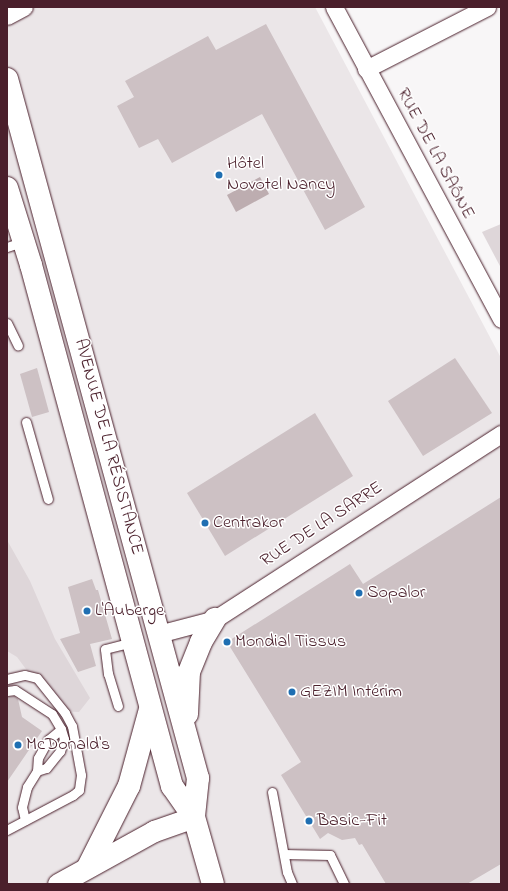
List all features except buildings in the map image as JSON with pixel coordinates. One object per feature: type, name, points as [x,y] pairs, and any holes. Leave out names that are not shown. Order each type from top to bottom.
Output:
[{"type":"main road","name":"AVENUE DE LA RÉSISTANCE","points":[[7,79],[198,778],[194,817]]},
{"type":"main road","name":"AVENUE DE LA RÉSISTANCE","points":[[7,188],[14,233],[98,512],[172,786],[194,817],[213,884]]},
{"type":"main road","points":[[98,512],[115,533],[138,620],[144,629],[158,634]]},
{"type":"main road","points":[[187,735],[189,672],[202,642],[216,619]]},
{"type":"main road","points":[[88,867],[129,786],[140,752],[150,706]]},
{"type":"street","points":[[7,16],[24,7]]},
{"type":"street","name":"RUE DE LA SAÔNE","points":[[334,7],[501,319]]},
{"type":"street","points":[[366,69],[487,7]]},
{"type":"street","name":"RUE DE LA SARRE","points":[[158,634],[216,619],[501,434]]},
{"type":"street","points":[[58,884],[154,831],[194,817]]},
{"type":"lane","points":[[7,322],[18,346]]},
{"type":"lane","points":[[26,422],[48,499]]},
{"type":"lane","points":[[118,706],[108,674],[104,649],[133,642]]},
{"type":"lane","points":[[7,679],[25,675],[37,678],[65,713],[72,726],[73,744],[81,775],[79,790],[73,795],[7,830]]},
{"type":"lane","points":[[7,691],[15,690],[52,714],[61,729],[64,739],[60,752],[46,768],[37,771]]},
{"type":"lane","points":[[25,820],[22,807],[27,787],[37,771],[38,758],[48,740],[61,729]]},
{"type":"lane","points":[[272,792],[284,854],[292,884]]},
{"type":"lane","points":[[284,854],[330,855],[344,884]]},
{"type":"shaded area","points":[[7,7],[315,7],[501,358],[501,884],[7,884]]},
{"type":"shaded area","points":[[260,177],[269,194],[236,212],[227,195]]},
{"type":"shaded area","points":[[501,224],[501,268],[482,232]]},
{"type":"shaded area","points":[[7,540],[30,581],[55,639],[90,698],[79,712],[57,711],[17,657],[7,651]]},
{"type":"place","name":"Hôtel Novotel Nancy","points":[[219,175]]},
{"type":"place","name":"Centrakor","points":[[205,523]]},
{"type":"place","name":"Sopalor","points":[[359,593]]},
{"type":"place","name":"L'Auberge","points":[[87,611]]},
{"type":"place","name":"Mondial Tissus","points":[[227,642]]},
{"type":"place","name":"GEZIM Intérim","points":[[292,692]]},
{"type":"place","name":"McDonald's","points":[[18,745]]},
{"type":"place","name":"Basic-Fit","points":[[309,821]]}]
